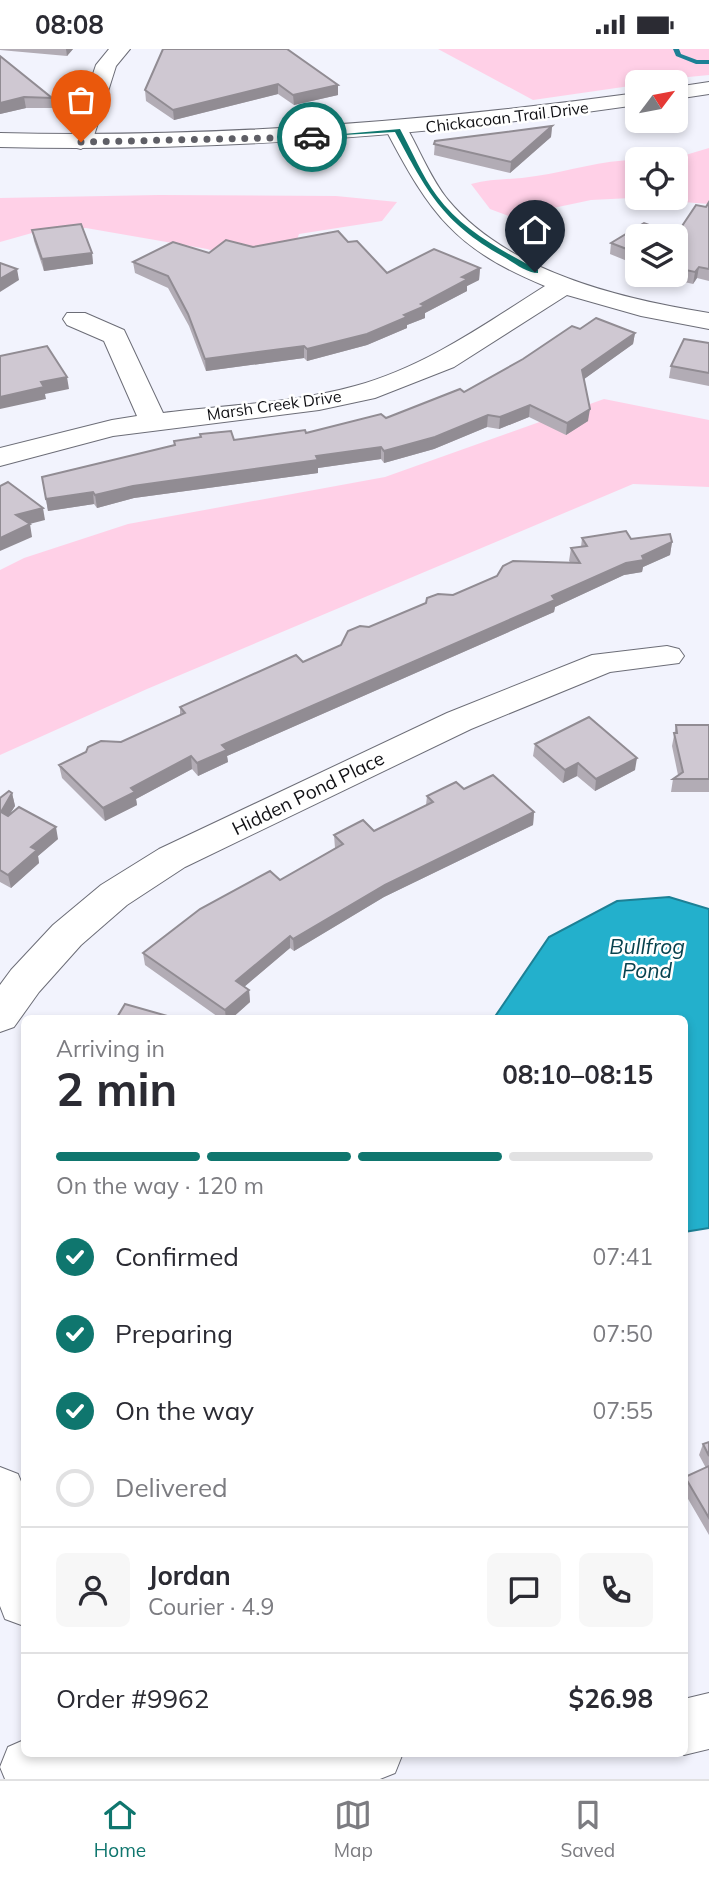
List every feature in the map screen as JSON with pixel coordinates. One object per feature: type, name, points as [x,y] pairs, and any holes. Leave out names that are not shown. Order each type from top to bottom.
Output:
[{"type":"street","points":[[81,142],[106,65],[120,49]]},
{"type":"street","points":[[688,91],[709,88]]},
{"type":"street","name":"Chickacoan Trail Drive","points":[[0,140],[81,142],[277,139],[512,118],[625,101]]},
{"type":"street","points":[[397,130],[432,195],[449,216],[501,254],[567,285],[650,310],[709,321]]},
{"type":"street","name":"Marsh Creek Drive","points":[[0,457],[71,437],[153,421],[319,403],[376,388],[443,361],[567,285]]},
{"type":"street","points":[[76,319],[115,336],[153,421]]},
{"type":"street","name":"Hidden Pond Place","points":[[0,1016],[25,981],[66,935],[114,895],[172,858],[459,721],[604,661],[667,656]]},
{"type":"street","points":[[0,1491],[21,1586]]},
{"type":"street","points":[[688,1726],[709,1721]]},
{"type":"street","points":[[27,1767],[276,1757]]},
{"type":"shaded area","points":[[438,49],[709,49],[709,75],[688,77],[688,70],[625,70],[625,87],[533,100]]},
{"type":"shaded area","points":[[709,148],[709,204],[688,202],[688,154]]},
{"type":"shaded area","points":[[625,161],[625,198],[591,200],[511,217],[490,209],[471,184],[536,176]]},
{"type":"shaded area","points":[[336,196],[397,202],[382,221],[299,234],[289,261],[244,261],[207,249],[86,228],[32,233],[0,242],[0,198]]},
{"type":"shaded area","points":[[604,399],[709,420],[709,487],[633,484],[147,689],[0,755],[0,570],[24,558],[128,524],[385,477]]},
{"type":"water","name":"Bullfrog Pond","points":[[669,897],[709,909],[709,1228],[688,1231],[688,1015],[496,1015],[549,937],[617,901]]},
{"type":"building","points":[[163,49],[287,49],[338,85],[293,95],[278,84],[173,110],[145,90]]},
{"type":"building","points":[[0,56],[52,98],[24,97],[0,103]]},
{"type":"building","points":[[552,126],[511,162],[434,144],[435,141]]},
{"type":"building","points":[[709,202],[709,269],[699,267],[695,272],[688,271],[688,224],[683,224],[696,205],[706,207]]},
{"type":"building","points":[[81,224],[92,253],[42,259],[32,230]]},
{"type":"building","points":[[338,231],[348,242],[357,241],[387,273],[434,249],[480,268],[462,277],[468,279],[421,304],[425,306],[404,315],[407,317],[367,334],[307,349],[304,346],[205,359],[188,314],[168,276],[133,262],[173,242],[209,253],[226,240],[253,247]]},
{"type":"building","points":[[625,235],[625,248],[611,243]]},
{"type":"building","points":[[0,263],[17,269],[0,279]]},
{"type":"building","points":[[596,318],[635,333],[582,370],[590,409],[567,423],[530,405],[500,417],[488,415],[435,437],[384,451],[381,447],[316,456],[318,460],[133,486],[95,495],[93,492],[46,499],[42,477],[175,445],[174,441],[201,437],[200,434],[231,431],[234,440],[305,430],[306,433],[381,414],[386,418],[460,389],[464,392],[523,359],[572,326],[580,329]]},
{"type":"building","points":[[684,339],[709,343],[709,373],[671,366]]},
{"type":"building","points":[[47,346],[67,377],[41,382],[44,387],[0,397],[0,356]]},
{"type":"building","points":[[8,482],[43,508],[16,515],[30,524],[0,538],[0,486]]},
{"type":"building","points":[[626,531],[631,539],[670,534],[672,542],[642,556],[644,560],[626,563],[552,596],[555,600],[222,745],[227,750],[197,763],[191,756],[131,788],[135,792],[103,808],[59,765],[86,752],[88,747],[101,741],[121,742],[185,713],[180,707],[296,655],[303,662],[341,645],[348,631],[360,626],[369,627],[426,603],[427,598],[438,594],[453,595],[497,576],[503,566],[513,561],[580,563],[571,548],[587,546],[582,538]]},
{"type":"building","points":[[589,717],[637,758],[596,779],[578,763],[565,770],[535,744]]},
{"type":"building","points":[[676,725],[709,725],[709,779],[673,779],[683,772],[674,733],[677,733]]},
{"type":"building","points":[[493,775],[534,812],[385,885],[293,939],[290,936],[236,981],[249,990],[225,1010],[143,953],[200,909],[270,871],[280,880],[343,844],[334,835],[363,820],[374,831],[433,802],[427,796],[456,782],[464,789]]},
{"type":"building","points":[[9,791],[12,793],[1,812],[8,816],[19,807],[56,827],[31,847],[37,850],[8,875],[0,870],[0,798]]},
{"type":"building","points":[[125,1004],[164,1015],[118,1015]]},
{"type":"building","points":[[709,1442],[709,1456],[703,1444]]},
{"type":"building","points":[[709,1466],[709,1518],[688,1482],[688,1476]]},
{"type":"waterway","points":[[676,49],[678,55],[696,62],[709,62]]},
{"type":"way so far","points":[[81,142],[187,142],[312,137]]},
{"type":"route","points":[[312,137],[397,130],[432,195],[449,216],[473,236],[535,272]]}]
